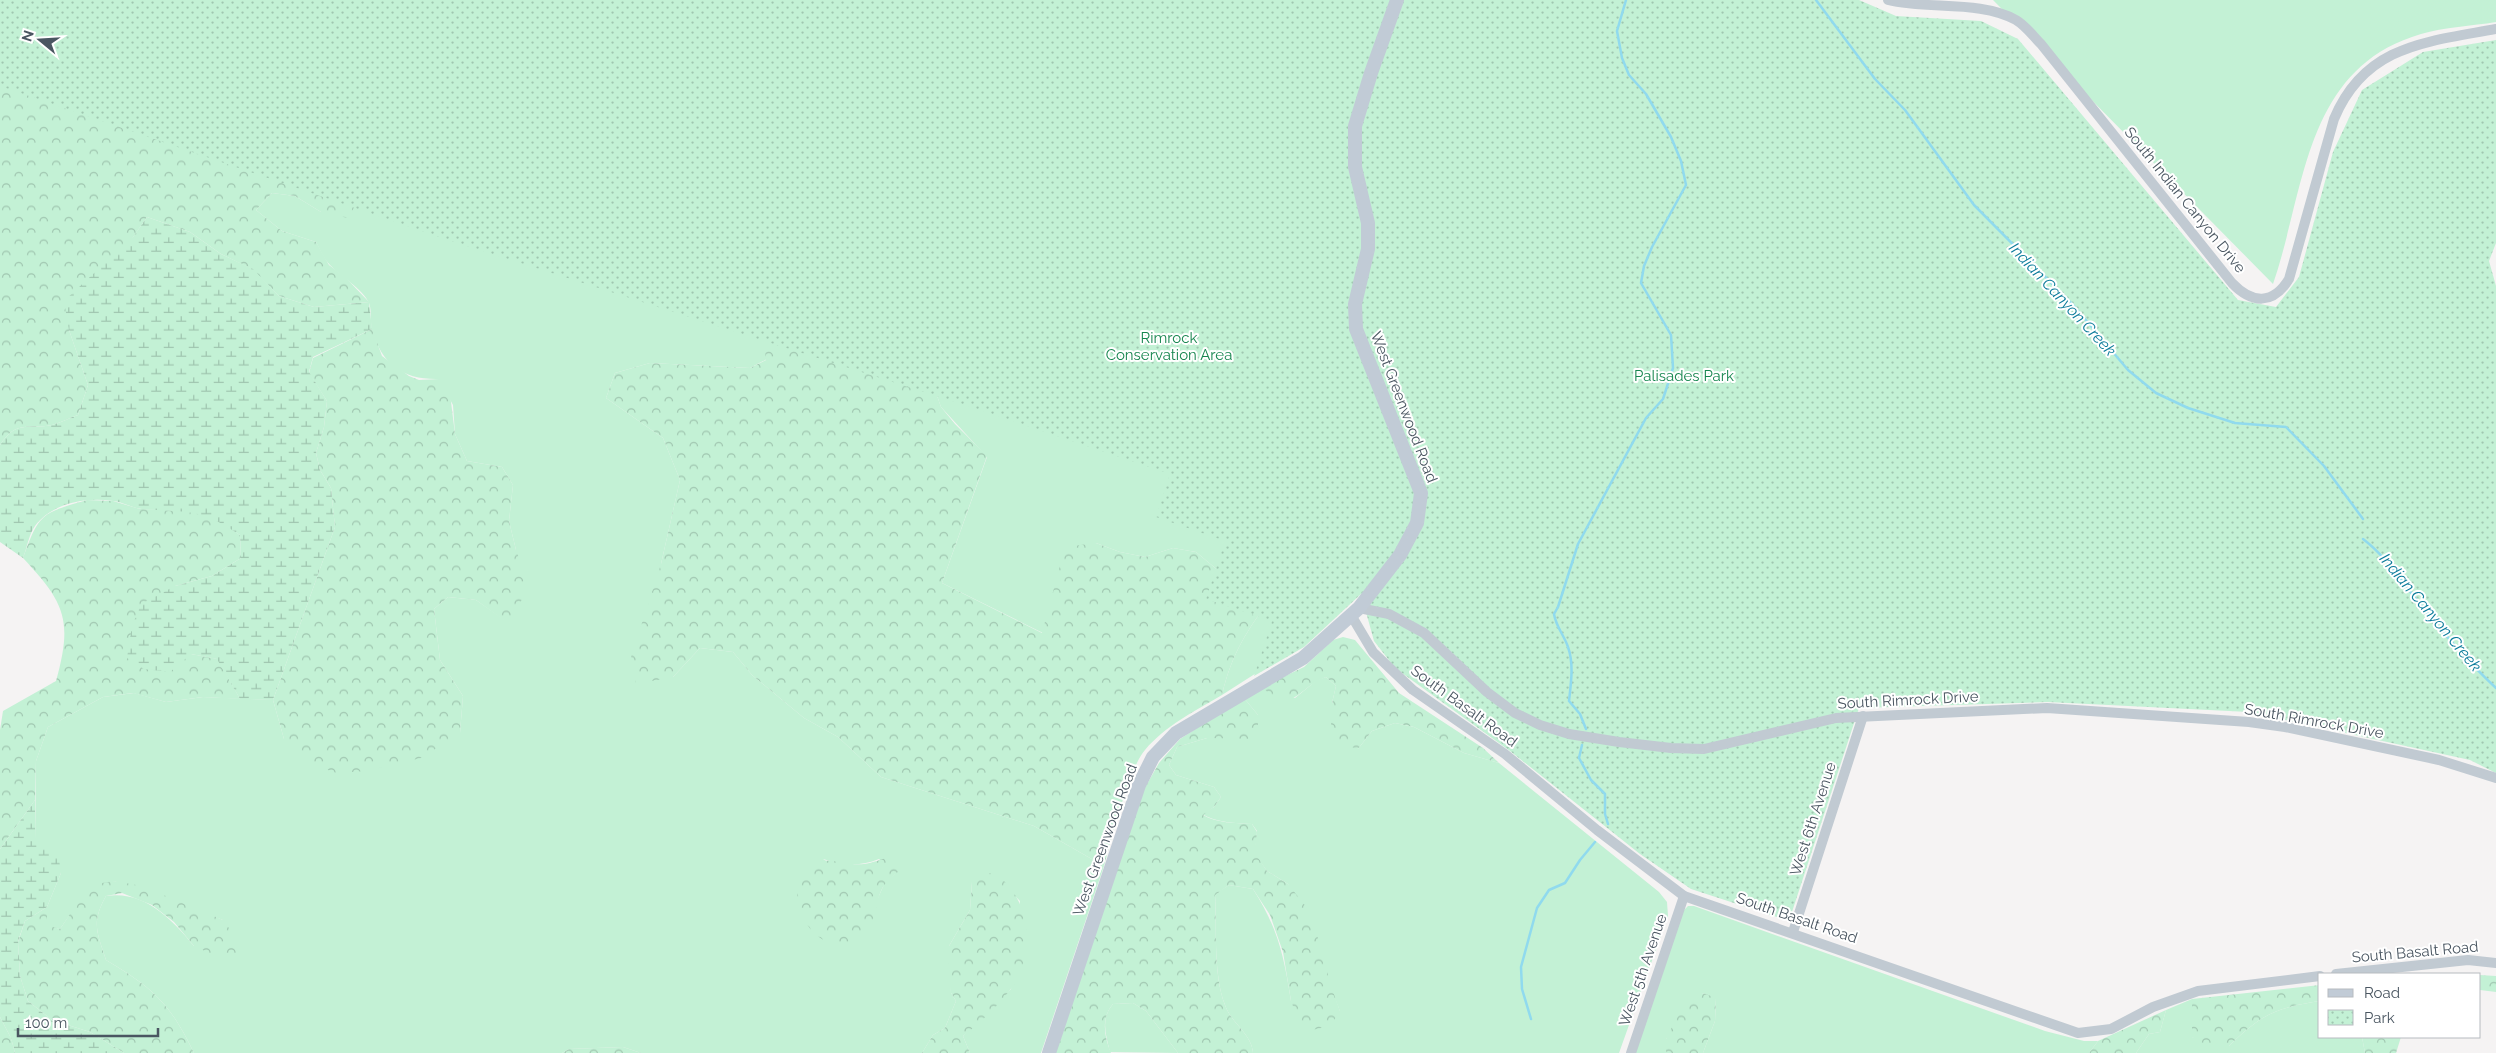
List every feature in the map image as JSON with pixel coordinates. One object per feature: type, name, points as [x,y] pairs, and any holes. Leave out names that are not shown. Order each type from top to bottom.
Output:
[{"type":"street","name":"West Greenwood Road","points":[[1049,1053],[1139,786],[1154,756],[1176,733],[1303,658],[1355,612],[1400,555],[1417,523],[1421,494],[1356,329],[1355,304],[1368,250],[1368,223],[1356,167],[1355,126],[1371,73],[1397,0]]},
{"type":"street","name":"South Indian Canyon Drive","points":[[1888,0],[1986,8],[2008,15],[2024,26],[2041,44],[2232,283],[2247,295],[2262,298],[2270,298],[2280,292],[2289,279],[2334,119],[2341,101],[2358,78],[2376,64],[2409,48],[2496,29]]},
{"type":"street","name":"South Rimrock Drive","points":[[1355,612],[1389,614],[1424,633],[1486,692],[1515,713],[1540,725],[1569,734],[1671,748],[1704,749],[1836,718],[2047,708],[2248,722],[2286,727],[2439,760],[2496,778]]},
{"type":"street","name":"South Basalt Road","points":[[1355,612],[1373,652],[1413,690],[1505,754],[1596,830],[1684,896],[1793,932],[2078,1033],[2111,1030],[2154,1007],[2198,991],[2318,976]]},
{"type":"street","name":"West 6th Avenue","points":[[1793,932],[1863,716]]},
{"type":"street","name":"West 5th Avenue","points":[[1631,1053],[1684,896]]},
{"type":"street","name":"South Basalt Road","points":[[2345,973],[2468,960],[2496,962]]},
{"type":"green space","points":[[0,0],[374,174],[348,218],[321,212],[295,196],[272,193],[256,210],[282,231],[316,242],[329,265],[345,277],[369,302],[314,307],[279,296],[252,269],[221,254],[190,232],[147,217],[69,330],[88,385],[78,415],[52,425],[23,427],[12,432],[0,445]]},
{"type":"green space","name":"Palisades Park","points":[[0,0],[1859,0],[1896,16],[1981,21],[2018,39],[2238,300],[2276,307],[2299,277],[2333,152],[2362,90],[2423,52],[2496,40],[2496,243],[2489,261],[2496,286],[2496,773],[2470,760],[2249,712],[2048,702],[1859,708],[1789,921],[1691,889],[1640,854],[1510,751],[1395,668],[1374,641],[1361,594],[1304,647],[1254,676],[1272,621],[1206,599],[1225,541],[1156,517],[1170,474],[971,407],[445,239],[0,86]]},
{"type":"green space","name":"Rimrock Conservation Area","points":[[1089,0],[1300,645],[1222,695],[1231,665],[1243,640],[1276,591],[1232,582],[1196,552],[1173,548],[1145,557],[1120,552],[1096,543],[1043,633],[942,583],[987,457],[941,407],[928,370],[760,304],[767,359],[750,368],[650,363],[615,373],[606,398],[663,438],[680,480],[661,564],[673,677],[700,648],[733,652],[752,675],[804,718],[838,737],[881,777],[1034,826],[1104,866],[1041,1053],[970,1053],[963,1036],[1011,989],[1020,901],[1010,891],[972,882],[970,910],[949,946],[951,993],[956,1001],[945,1028],[933,1035],[922,1053],[641,1053],[623,1047],[569,1049],[562,1053],[194,1053],[177,1021],[159,998],[136,979],[106,960],[98,935],[98,913],[106,896],[120,895],[133,897],[145,902],[167,917],[194,946],[223,920],[114,881],[69,916],[60,929],[47,926],[47,907],[61,873],[35,840],[36,761],[48,727],[103,697],[134,693],[166,702],[203,697],[273,700],[284,739],[460,733],[463,696],[440,660],[434,609],[448,597],[476,600],[509,623],[516,550],[509,521],[513,485],[502,467],[467,461],[455,434],[453,405],[439,379],[415,377],[396,368],[388,361],[376,342],[372,330],[370,306],[366,298],[328,263],[316,242],[282,231],[256,210],[272,193],[295,196],[321,212],[374,174]],"holes":[[[823,859],[858,864],[879,859],[895,874],[885,882],[878,898]]]},
{"type":"green space","points":[[1993,0],[2496,0],[2496,22],[2449,28],[2421,34],[2382,51],[2353,74],[2331,103],[2316,136],[2303,172],[2273,284]]},
{"type":"green space","points":[[147,217],[190,232],[221,254],[253,269],[279,296],[314,307],[369,302],[372,329],[313,357],[309,372],[327,401],[324,427],[316,453],[320,470],[331,488],[335,527],[273,700],[240,699],[217,659],[191,654],[170,672],[144,669],[127,658],[132,626],[141,604],[175,586],[212,576],[241,558],[240,535],[226,526],[193,513],[142,509],[117,502],[92,500],[70,503],[42,518],[33,529],[23,558],[0,542],[0,445],[12,432],[23,427],[52,425],[78,415],[88,385],[69,330],[64,301],[133,237]]},
{"type":"green space","points":[[760,304],[928,370],[941,407],[987,456],[942,583],[1042,633],[1065,547],[1096,543],[1120,552],[1145,557],[1173,548],[1196,552],[1232,582],[1276,591],[1243,640],[1231,665],[1222,695],[1171,726],[1145,750],[1127,788],[1104,866],[1034,826],[881,777],[838,737],[804,718],[752,675],[733,652],[700,648],[673,677],[636,684],[631,657],[661,564],[680,480],[663,438],[606,398],[615,373],[650,363],[750,368],[766,360]]},
{"type":"green space","points":[[372,329],[382,356],[409,376],[419,380],[439,379],[449,386],[455,434],[467,461],[502,467],[513,485],[509,521],[516,550],[529,586],[509,624],[476,600],[448,597],[434,609],[440,660],[463,696],[460,733],[421,758],[367,771],[336,773],[307,762],[284,739],[273,700],[335,527],[331,488],[320,470],[316,453],[324,427],[327,401],[309,373],[313,358]]},
{"type":"green space","points":[[87,500],[113,501],[140,509],[190,511],[217,519],[240,535],[241,558],[212,576],[175,586],[191,654],[218,659],[240,699],[203,697],[166,702],[133,693],[103,697],[48,727],[36,761],[35,800],[0,849],[0,730],[3,711],[56,681],[64,642],[62,614],[56,601],[48,588],[23,558],[33,532],[44,517],[60,508]]},
{"type":"green space","points":[[1343,637],[1355,640],[1399,693],[1483,748],[1499,763],[1464,753],[1414,727],[1395,723],[1372,731],[1358,749],[1345,745],[1336,738],[1333,732],[1331,716],[1336,686],[1326,677],[1288,700],[1281,700],[1273,696],[1262,687],[1304,667],[1333,640]]},
{"type":"green space","points":[[1326,677],[1336,686],[1332,703],[1358,749],[1372,731],[1395,723],[1414,727],[1464,753],[1499,763],[1659,892],[1667,902],[1668,916],[1619,1053],[1253,1053],[1249,1040],[1225,1005],[1221,993],[1217,965],[1215,894],[1229,885],[1253,889],[1262,903],[1279,943],[1291,1001],[1340,1011],[1288,884],[1267,871],[1254,853],[1257,831],[1252,824],[1220,821],[1202,814],[1214,807],[1221,797],[1214,787],[1176,775],[1169,765],[1177,747],[1207,738],[1251,738],[1258,715],[1244,698],[1262,687],[1295,698],[1317,680]]},
{"type":"green space","points":[[1244,698],[1258,715],[1258,731],[1251,739],[1207,738],[1177,747],[1169,765],[1176,775],[1214,787],[1221,797],[1214,807],[1203,815],[1220,821],[1252,824],[1257,832],[1255,853],[1267,871],[1288,884],[1311,913],[1331,986],[1340,1011],[1330,1026],[1312,1030],[1300,1024],[1291,1001],[1283,952],[1270,915],[1253,889],[1229,885],[1215,895],[1216,951],[1221,993],[1228,1011],[1249,1040],[1253,1053],[1178,1053],[1146,1011],[1133,1003],[1113,1004],[1109,1009],[1105,1021],[1105,1034],[1111,1053],[1055,1053],[1143,791],[1159,763],[1180,739]]},
{"type":"green space","points":[[35,800],[35,839],[58,853],[61,873],[47,907],[25,921],[18,941],[20,976],[28,1001],[52,1020],[90,1032],[124,1053],[15,1053],[11,1038],[0,1017],[0,849]]},
{"type":"green space","points":[[890,857],[900,859],[901,869],[883,887],[873,924],[867,935],[848,945],[834,944],[822,939],[811,929],[803,917],[798,903],[798,889],[809,865],[824,860],[864,864]]},
{"type":"green space","points":[[983,871],[1001,878],[1019,902],[1027,932],[1027,948],[1024,963],[1018,977],[1005,996],[976,1026],[963,1036],[970,1053],[922,1053],[933,1035],[945,1028],[956,1001],[951,993],[948,975],[949,946],[970,910],[972,882]]},
{"type":"green space","points":[[114,881],[142,886],[223,920],[240,943],[235,956],[218,957],[194,946],[174,922],[152,905],[122,893],[106,896],[101,905],[98,913],[97,928],[106,960],[136,979],[159,998],[177,1021],[194,1053],[124,1053],[90,1032],[52,1020],[28,1001],[20,976],[18,942],[25,921],[47,907],[47,925],[60,929],[80,899],[96,884]]},
{"type":"green space","points":[[1688,906],[1694,906],[2045,1031],[2084,1041],[2098,1041],[2089,1053],[1703,1053],[1715,1021],[1716,999],[1703,993],[1666,1039],[1666,1053],[1635,1053],[1683,911]]},
{"type":"green space","points":[[2481,975],[2496,976],[2496,992],[2481,990]]},
{"type":"green space","points":[[2318,985],[2318,1001],[2291,1006],[2270,1014],[2251,1026],[2229,1046],[2208,1046],[2192,1037],[2192,999]]},
{"type":"green space","points":[[1703,993],[1716,998],[1715,1021],[1703,1053],[1666,1053],[1666,1039],[1683,1005]]},
{"type":"green space","points":[[2192,999],[2192,1037],[2229,1046],[2251,1026],[2270,1014],[2291,1006],[2318,1001],[2318,1038],[2362,1038],[2365,1053],[2136,1053],[2149,1034],[2160,1032],[2166,1010]]},
{"type":"green space","points":[[1133,1003],[1146,1011],[1178,1053],[1110,1052],[1105,1027],[1106,1015],[1113,1004]]},
{"type":"green space","points":[[2166,1010],[2160,1032],[2149,1034],[2136,1053],[2089,1053],[2098,1041]]},
{"type":"green space","points":[[0,1017],[11,1038],[15,1053],[0,1053]]},
{"type":"green space","points":[[2362,1038],[2401,1038],[2396,1053],[2365,1053]]},
{"type":"green space","points":[[623,1047],[641,1053],[562,1053],[569,1049]]},
{"type":"waterway","points":[[1586,729],[1580,714],[1569,701],[1572,674],[1570,653],[1556,623],[1554,614],[1558,607],[1578,544],[1646,418],[1663,399],[1673,368],[1671,335],[1641,283],[1644,266],[1652,247],[1686,185],[1681,161],[1671,137],[1646,94],[1629,75],[1622,58],[1617,31],[1626,0]]},
{"type":"waterway","name":"Indian Canyon Creek","points":[[1816,0],[1875,79],[1905,110],[1974,205],[2074,306],[2128,370],[2156,393],[2188,408],[2235,423],[2286,427],[2324,466],[2363,519]]},
{"type":"waterway","name":"Indian Canyon Creek","points":[[2363,539],[2387,562],[2448,637],[2476,669],[2496,688]]},
{"type":"waterway","points":[[1582,745],[1579,758],[1591,780],[1605,794],[1605,814],[1608,824]]},
{"type":"waterway","points":[[1531,1019],[1522,989],[1521,967],[1537,908],[1549,890],[1565,883],[1595,842]]}]
